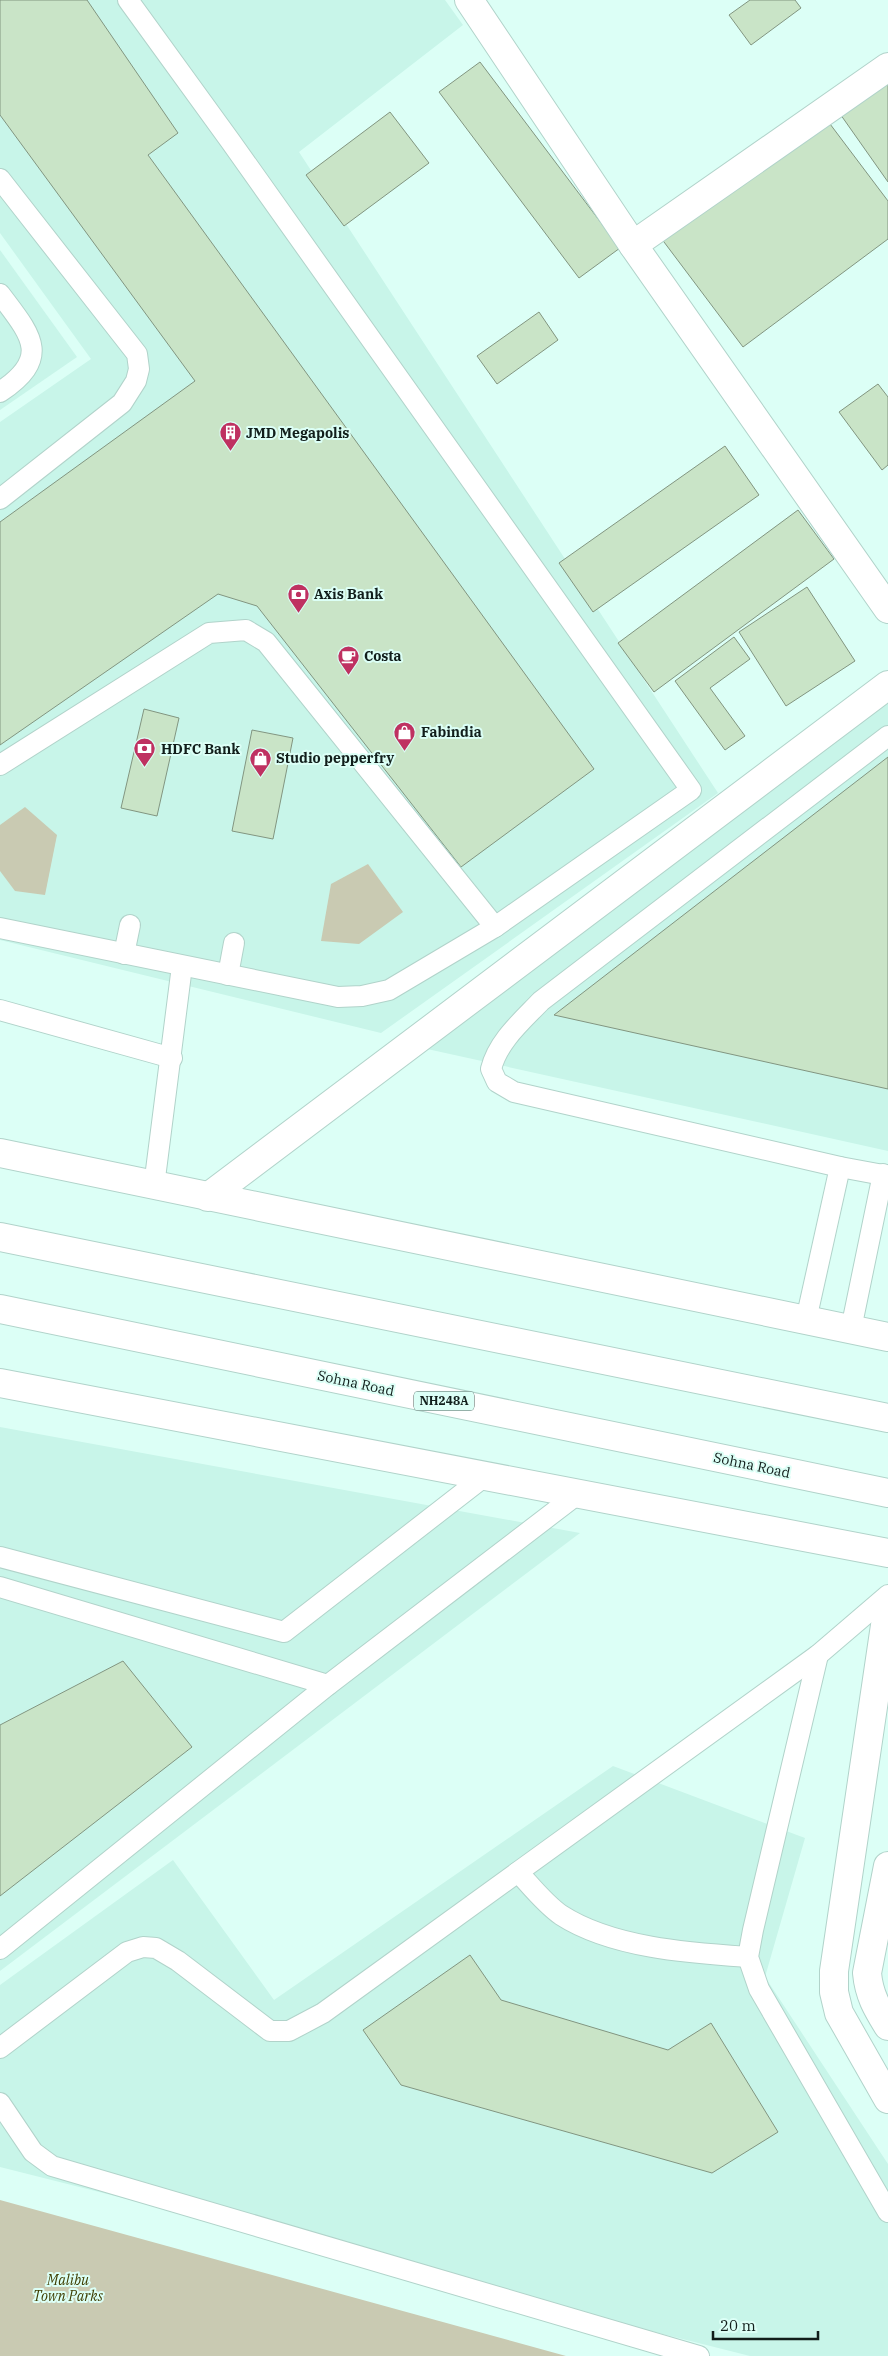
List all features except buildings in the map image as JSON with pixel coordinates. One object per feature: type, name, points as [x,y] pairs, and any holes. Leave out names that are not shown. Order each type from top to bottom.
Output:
[{"type":"main road","points":[[469,0],[633,245],[888,609]]},
{"type":"main road","points":[[633,245],[888,67]]},
{"type":"main road","points":[[208,1197],[888,685]]},
{"type":"main road","points":[[0,1153],[888,1337]]},
{"type":"main road","points":[[0,1237],[888,1418]]},
{"type":"main road","name":"Sohna Road","points":[[0,1309],[888,1494]]},
{"type":"main road","points":[[0,1383],[888,1553]]},
{"type":"main road","points":[[888,1605],[879,1725],[834,1971],[834,1992],[839,2014],[888,2099]]},
{"type":"main road","points":[[888,1866],[867,1974],[874,2004],[888,2026]]},
{"type":"lane","points":[[0,928],[338,997],[362,996],[389,990],[495,927],[691,790],[128,0]]},
{"type":"lane","points":[[0,179],[138,354],[139,368],[136,381],[122,403],[0,499]]},
{"type":"lane","points":[[0,294],[25,327],[32,342],[31,359],[24,373],[0,392]]},
{"type":"lane","points":[[0,765],[209,633],[246,630],[266,642],[495,927]]},
{"type":"lane","points":[[852,1329],[885,1175],[840,1167],[514,1092],[497,1082],[491,1068],[494,1054],[502,1043],[541,1001],[888,736]]},
{"type":"lane","points":[[124,954],[130,925]]},
{"type":"lane","points":[[228,975],[234,943]]},
{"type":"lane","points":[[154,1186],[172,1058],[182,966]]},
{"type":"lane","points":[[0,1010],[172,1058]]},
{"type":"lane","points":[[806,1320],[840,1167]]},
{"type":"lane","points":[[0,1557],[284,1632],[485,1476]]},
{"type":"lane","points":[[0,1949],[328,1685],[579,1493]]},
{"type":"lane","points":[[0,1588],[328,1685]]},
{"type":"lane","points":[[0,2048],[127,1952],[143,1947],[156,1948],[178,1960],[270,2031],[289,2032],[323,2013],[818,1655],[888,1595]]},
{"type":"lane","points":[[818,1655],[748,1958],[758,1989],[888,2212]]},
{"type":"lane","points":[[518,1872],[560,1914],[597,1933],[679,1952],[748,1958]]},
{"type":"lane","points":[[0,2103],[33,2152],[52,2166],[699,2356]]},
{"type":"shaded area","points":[[0,0],[445,0],[463,25],[299,152],[718,793],[381,1033],[0,940],[0,422],[91,359],[0,233]]},
{"type":"shaded area","points":[[0,250],[77,357],[0,410]]},
{"type":"shaded area","points":[[888,693],[888,1151],[391,1041]]},
{"type":"shaded area","points":[[0,1427],[580,1533],[0,1971]]},
{"type":"shaded area","points":[[613,1766],[805,1838],[765,1977],[888,2164],[888,2356],[750,2356],[0,2167],[0,1985],[173,1860],[274,2000]]},
{"type":"green space","points":[[25,807],[57,835],[45,895],[15,891],[0,871],[0,825]]},
{"type":"green space","points":[[368,864],[403,912],[359,944],[321,941],[331,884]]},
{"type":"green space","name":"Malibu Town Parks","points":[[0,2200],[566,2356],[0,2356]]},
{"type":"place","name":"JMD Megapolis","points":[[230,452]]},
{"type":"place","name":"Axis Bank","points":[[298,613]]},
{"type":"place","name":"Costa","points":[[348,675]]},
{"type":"place","name":"Fabindia","points":[[405,751]]},
{"type":"place","name":"HDFC Bank","points":[[145,768]]},
{"type":"place","name":"Studio pepperfry","points":[[260,777]]}]
